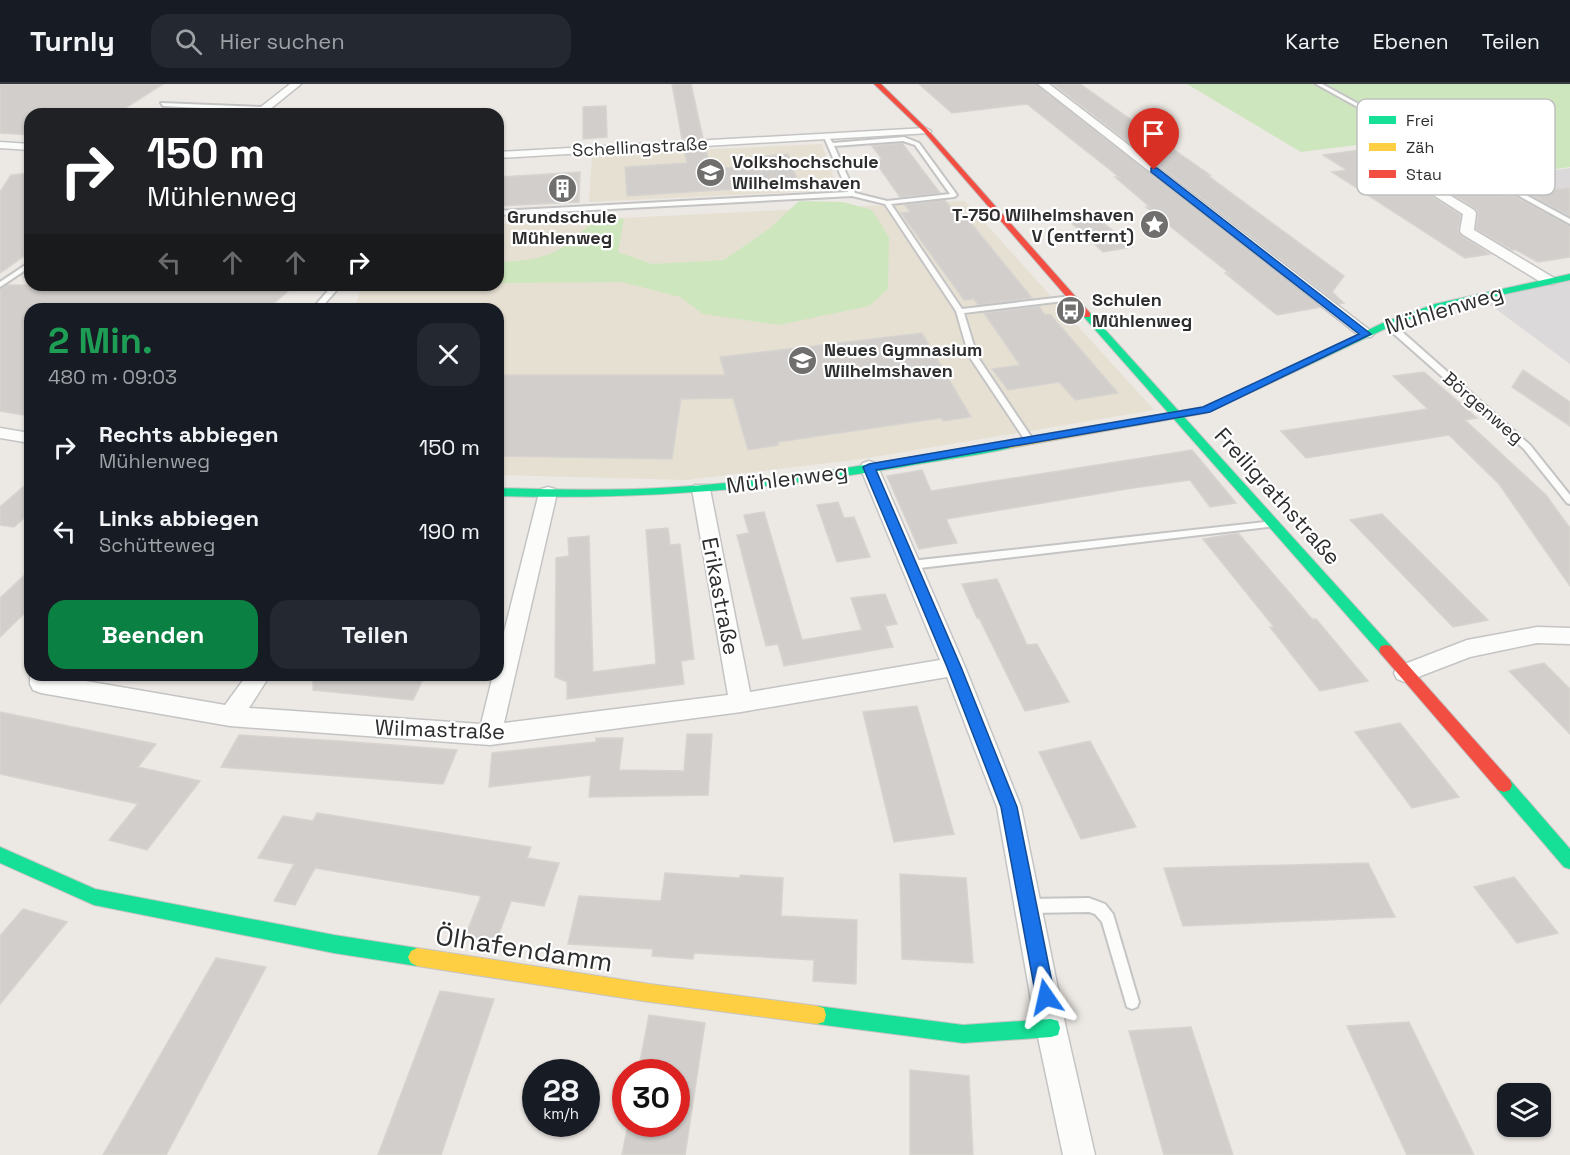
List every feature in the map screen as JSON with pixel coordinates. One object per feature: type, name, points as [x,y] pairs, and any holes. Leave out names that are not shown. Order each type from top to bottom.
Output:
[{"type":"street","points":[[265,108],[296,84]]},
{"type":"street","name":"Freiligrathstraße","points":[[877,84],[926,131],[1072,298],[1276,524],[1570,861]]},
{"type":"street","points":[[1043,84],[1366,334]]},
{"type":"street","name":"Schellingstraße","points":[[504,155],[828,141],[926,131]]},
{"type":"street","points":[[0,145],[24,147]]},
{"type":"street","name":"Mühlenweg","points":[[1441,195],[1470,213],[1467,231],[1549,281]]},
{"type":"street","name":"Mühlenweg","points":[[504,492],[702,489],[869,467],[1178,416],[1206,410],[1388,324],[1438,306],[1570,277]]},
{"type":"street","points":[[0,433],[24,437]]},
{"type":"street","points":[[869,467],[954,667],[1009,807],[1051,1028],[1079,1155]]},
{"type":"street","name":"Erikastraße","points":[[702,489],[741,703]]},
{"type":"street","points":[[504,678],[549,493]]},
{"type":"street","points":[[1405,673],[1467,649],[1537,635],[1570,636]]},
{"type":"street","name":"Wilmastraße","points":[[41,681],[41,684],[230,716],[490,735],[741,703],[954,667]]},
{"type":"street","points":[[230,716],[255,681]]},
{"type":"street","points":[[490,735],[503,681]]},
{"type":"street","name":"Ölhafendamm","points":[[0,855],[94,897],[334,944],[650,993],[963,1034],[1051,1028]]},
{"type":"lane","points":[[1318,84],[1357,106]]},
{"type":"lane","points":[[163,104],[212,108]]},
{"type":"lane","points":[[504,213],[852,194],[887,203],[954,195],[917,144],[904,139],[828,141],[852,194]]},
{"type":"lane","points":[[1520,195],[1570,222]]},
{"type":"lane","points":[[887,203],[960,311],[973,356],[1030,441]]},
{"type":"lane","points":[[0,285],[24,268]]},
{"type":"lane","points":[[321,303],[332,291]]},
{"type":"lane","points":[[960,311],[1072,298]]},
{"type":"lane","name":"Börgenweg","points":[[1388,324],[1527,447],[1570,501]]},
{"type":"lane","points":[[911,565],[1276,524]]},
{"type":"lane","points":[[1028,906],[1089,905],[1100,909],[1108,919],[1132,1002]]},
{"type":"shaded area","name":"Volkshochschule Wilhelmshaven","points":[[822,144],[838,190],[589,202],[592,155]]},
{"type":"shaded area","points":[[1570,168],[1570,220],[1525,195],[1555,195],[1555,170]]},
{"type":"shaded area","name":"Neues Gymnasium Wilhelmshaven","points":[[965,201],[1154,410],[862,459],[686,480],[504,475],[504,303],[357,303],[360,291],[504,291],[504,224]]},
{"type":"shaded area","points":[[1570,280],[1570,364],[1477,295]]},
{"type":"green space","points":[[1187,84],[1570,84],[1570,167],[1555,169],[1555,99],[1357,99],[1357,145],[1301,152]]},
{"type":"green space","points":[[799,201],[843,202],[872,210],[889,237],[888,289],[869,306],[779,325],[703,314],[680,297],[622,282],[504,283],[504,262],[548,255],[563,247],[596,221],[603,219],[624,219],[618,252],[652,264],[724,260],[770,228]]},
{"type":"building","points":[[0,84],[163,84],[125,108],[24,108],[24,135],[0,133]]},
{"type":"building","points":[[672,84],[691,84],[703,138],[682,139]]},
{"type":"building","points":[[919,84],[1036,84],[1320,307],[1277,315],[1225,273],[1229,273],[1146,207],[1150,207],[1115,177],[1119,177],[1027,104],[952,113]]},
{"type":"building","points":[[1053,84],[1080,84],[1210,175],[1207,175],[1344,276],[1332,292],[1344,303],[1339,304]]},
{"type":"building","points":[[606,106],[607,137],[583,139],[583,107]]},
{"type":"building","points":[[902,143],[940,193],[900,197],[874,160],[882,159],[872,146]]},
{"type":"building","points":[[706,148],[710,169],[755,166],[752,157],[788,154],[799,185],[627,196],[625,167],[687,163],[684,149]]},
{"type":"building","points":[[1357,150],[1357,188],[1332,172],[1347,170],[1323,155]]},
{"type":"building","name":"Grundschule Mühlenweg","points":[[580,172],[579,202],[504,206],[504,177]]},
{"type":"building","points":[[24,174],[24,256],[0,273],[0,192],[11,175]]},
{"type":"building","points":[[1570,188],[1570,216],[1531,195],[1555,195],[1555,190]]},
{"type":"building","points":[[1368,195],[1429,195],[1461,215],[1458,231],[1460,235],[1490,254],[1465,258]]},
{"type":"building","points":[[1454,195],[1512,195],[1570,226],[1570,257],[1538,262],[1512,250],[1476,229],[1478,213],[1475,208]]},
{"type":"building","points":[[945,200],[951,208],[958,207],[1032,298],[978,305],[974,299],[964,300],[901,213],[910,212],[905,205]]},
{"type":"building","points":[[1093,214],[1132,247],[1103,252],[1065,217]]},
{"type":"building","points":[[7,285],[24,285],[24,291],[288,291],[274,303],[24,303],[24,415],[0,411],[0,289]]},
{"type":"building","points":[[1039,306],[1045,315],[1050,314],[1118,393],[1075,400],[1059,382],[1008,390],[992,369],[1020,365],[984,313]]},
{"type":"building","points":[[922,333],[971,417],[943,421],[941,418],[778,442],[778,445],[748,450],[733,398],[681,399],[672,459],[504,456],[504,375],[725,375],[720,357]]},
{"type":"building","points":[[1523,370],[1570,402],[1570,426],[1512,387]]},
{"type":"building","points":[[1424,372],[1477,418],[1465,420],[1546,495],[1570,528],[1570,586],[1499,484],[1449,435],[1306,458],[1281,431],[1428,409],[1393,376]]},
{"type":"building","points":[[1192,450],[1236,503],[1210,507],[1190,480],[1133,488],[946,519],[957,543],[919,549],[887,476],[922,470],[931,491]]},
{"type":"building","points":[[24,486],[24,518],[14,527],[0,525],[0,507]]},
{"type":"building","points":[[838,502],[844,518],[854,517],[870,557],[837,562],[817,505]]},
{"type":"building","points":[[764,512],[802,640],[862,630],[851,598],[885,594],[897,624],[885,626],[893,647],[784,666],[778,644],[766,646],[737,535],[749,533],[744,515]]},
{"type":"building","points":[[1382,514],[1488,620],[1453,627],[1350,520]]},
{"type":"building","points":[[668,528],[670,545],[680,544],[694,659],[681,661],[684,684],[567,699],[567,682],[555,677],[556,558],[569,556],[568,538],[589,536],[593,672],[656,664],[646,530]]},
{"type":"building","points":[[1238,533],[1312,619],[1316,619],[1368,681],[1320,691],[1270,627],[1274,627],[1203,539]]},
{"type":"building","points":[[24,576],[24,614],[0,637],[0,598]]},
{"type":"building","points":[[997,579],[1027,645],[1037,644],[1069,702],[1025,711],[962,584]]},
{"type":"building","points":[[1544,663],[1570,689],[1570,734],[1509,671]]},
{"type":"building","points":[[313,681],[422,681],[413,700],[313,690]]},
{"type":"building","points":[[917,706],[954,834],[894,842],[863,712]]},
{"type":"building","points":[[0,712],[156,744],[138,767],[200,781],[147,850],[109,840],[138,804],[0,774]]},
{"type":"building","points":[[1400,723],[1459,797],[1412,808],[1355,732]]},
{"type":"building","points":[[687,734],[712,734],[708,795],[589,797],[591,775],[489,787],[492,753],[596,742],[596,738],[623,738],[619,770],[684,771]]},
{"type":"building","points":[[239,735],[457,750],[443,784],[221,767]]},
{"type":"building","points":[[1090,741],[1136,827],[1081,839],[1039,752]]},
{"type":"building","points":[[317,813],[531,847],[527,858],[559,863],[544,906],[511,901],[496,942],[465,937],[481,896],[315,868],[295,905],[274,901],[294,864],[258,858],[283,816],[313,821]]},
{"type":"building","points":[[1368,863],[1395,917],[1183,926],[1164,868]]},
{"type":"building","points":[[665,873],[740,878],[740,875],[783,878],[781,916],[857,920],[856,984],[813,981],[814,960],[694,953],[693,959],[652,956],[653,949],[568,944],[579,896],[661,901]]},
{"type":"building","points":[[900,874],[966,878],[973,963],[902,959]]},
{"type":"building","points":[[1514,877],[1558,933],[1517,943],[1474,887]]},
{"type":"building","points":[[23,909],[67,922],[0,1004],[0,936]]},
{"type":"building","points":[[216,958],[266,967],[166,1155],[103,1155]]},
{"type":"building","points":[[440,991],[494,999],[441,1155],[378,1155]]},
{"type":"building","points":[[649,1015],[705,1023],[690,1122],[690,1059],[641,1059]]},
{"type":"building","points":[[1409,1022],[1474,1155],[1407,1155],[1347,1026]]},
{"type":"building","points":[[1191,1027],[1233,1155],[1164,1155],[1129,1031]]},
{"type":"building","points":[[910,1070],[969,1076],[973,1155],[910,1155]]},
{"type":"building","points":[[625,1137],[688,1137],[685,1155],[622,1155]]},
{"type":"traffic: fast","points":[[1254,387],[1388,324],[1438,306],[1570,277]]},
{"type":"traffic: fast","points":[[1087,315],[1386,650]]},
{"type":"traffic: fast","points":[[504,492],[609,494],[718,488],[843,472],[1010,444]]},
{"type":"traffic: fast","points":[[1504,785],[1570,861]]},
{"type":"traffic: fast","points":[[0,855],[94,897],[334,944],[417,957]]},
{"type":"traffic: fast","points":[[817,1015],[963,1034],[1051,1028]]},
{"type":"traffic: slow","points":[[1010,444],[1206,410],[1254,387]]},
{"type":"traffic: slow","points":[[417,957],[650,993],[817,1015]]},
{"type":"traffic: jam","points":[[877,84],[926,131],[1087,315]]},
{"type":"traffic: jam","points":[[1386,650],[1504,785]]},
{"type":"place","name":"Volkshochschule Wilhelmshaven","points":[[711,172]]},
{"type":"place","name":"Grundschule Mühlenweg","points":[[562,188]]},
{"type":"place","name":"T-750 Wilhelmshaven V (entfernt)","points":[[1155,225]]},
{"type":"place","name":"Schulen Mühlenweg","points":[[1071,310]]},
{"type":"place","name":"Neues Gymnasium Wilhelmshaven","points":[[803,360]]},
{"type":"route","points":[[1046,997],[1009,807],[954,667],[869,467],[1206,410],[1366,334],[1154,170]]}]
